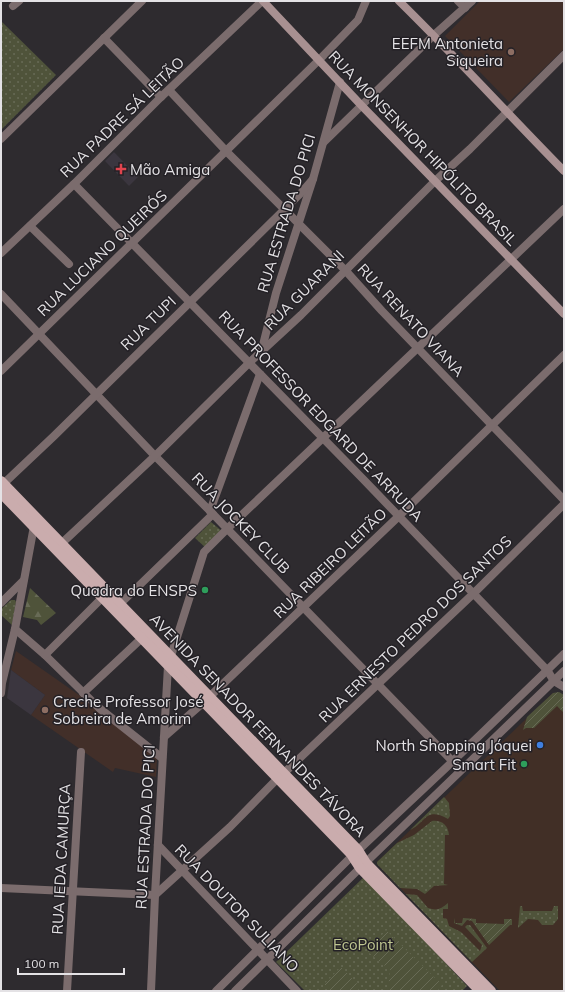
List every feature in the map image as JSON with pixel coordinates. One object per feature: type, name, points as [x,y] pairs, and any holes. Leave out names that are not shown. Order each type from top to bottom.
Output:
[{"type":"main road","name":"RUA MONSENHOR HIPÓLITO BRASIL","points":[[263,1],[361,105],[564,314]]},
{"type":"main road","points":[[399,1],[434,35],[564,171]]},
{"type":"main road","name":"AVENIDA SENADOR FERNANDES TÁVORA","points":[[2,486],[34,526],[142,638],[169,661]]},
{"type":"main road","name":"AVENIDA SENADOR FERNANDES TÁVORA","points":[[2,486],[62,543],[120,604],[169,661],[355,853],[363,865],[480,991]]},
{"type":"main road","name":"AVENIDA SENADOR FERNANDES TÁVORA","points":[[363,865],[491,991]]},
{"type":"street","points":[[1,139],[142,1]]},
{"type":"street","name":"RUA PADRE SÁ LEITÃO","points":[[1,253],[74,184],[160,97],[263,1]]},
{"type":"street","name":"RUA LUCIANO QUEIRÓS","points":[[1,371],[227,152],[319,60],[358,20],[366,1]]},
{"type":"street","points":[[458,1],[465,8]]},
{"type":"street","points":[[324,142],[434,35],[472,1]]},
{"type":"street","points":[[104,38],[160,97]]},
{"type":"street","name":"RUA GUARANI","points":[[62,543],[156,456],[564,55]]},
{"type":"street","name":"RUA ESTRADA DO PICI","points":[[261,353],[276,293],[313,179],[340,82]]},
{"type":"street","name":"RUA RENATO VIANA","points":[[169,90],[298,225],[345,270],[417,348],[564,500]]},
{"type":"street","name":"RUA TUPI","points":[[2,486],[313,179]]},
{"type":"street","name":"RUA PROFESSOR EDGARD DE ARRUDA","points":[[74,184],[399,516],[547,670],[554,681]]},
{"type":"street","name":"RUA ESTRADA DO PICI","points":[[151,991],[162,758],[169,661],[204,552],[564,209]]},
{"type":"street","points":[[30,226],[69,264]]},
{"type":"street","name":"RUA JOCKEY CLUB","points":[[1,294],[461,770]]},
{"type":"street","name":"RUA RIBEIRO LEITÃO","points":[[164,737],[207,699],[304,607],[564,355]]},
{"type":"street","points":[[120,604],[212,512],[260,374]]},
{"type":"street","name":"RUA ERNESTO PEDRO DOS SANTOS","points":[[155,895],[230,827],[281,775],[473,594],[564,504]]},
{"type":"street","points":[[1,693],[1,684],[15,629],[34,526]]},
{"type":"street","points":[[1,602],[23,581]]},
{"type":"street","points":[[45,655],[103,597]]},
{"type":"street","points":[[15,629],[45,655],[99,708],[162,758]]},
{"type":"street","points":[[83,693],[142,638]]},
{"type":"street","points":[[216,991],[258,951],[355,853],[564,654]]},
{"type":"street","points":[[547,670],[564,673]]},
{"type":"street","points":[[235,991],[461,770],[564,673]]},
{"type":"street","points":[[554,681],[564,687]]},
{"type":"street","name":"RUA IEDA CAMURÇA","points":[[67,991],[81,752]]},
{"type":"street","name":"RUA DOUTOR SULIANO","points":[[158,845],[297,991]]},
{"type":"street","points":[[1,888],[73,890],[155,895]]},
{"type":"shaded area","name":"EEFM Antonieta Siqueira","points":[[480,1],[564,1],[564,49],[509,102],[445,36]]},
{"type":"shaded area","name":"Mão Amiga","points":[[114,152],[138,177],[129,186],[105,161]]},
{"type":"shaded area","points":[[16,651],[79,695],[157,758],[156,777],[115,768],[113,772],[31,715],[45,695],[11,670]]},
{"type":"shaded area","points":[[11,670],[45,695],[31,715],[7,698]]},
{"type":"shaded area","points":[[553,693],[564,695],[564,991],[500,991],[377,864],[377,862]]},
{"type":"green space","points":[[1,21],[56,75],[1,130]]},
{"type":"green space","points":[[211,522],[223,532],[207,549],[195,538]]},
{"type":"green space","points":[[30,588],[56,613],[41,625],[37,620],[23,617]]},
{"type":"green space","points":[[11,600],[15,600],[16,602],[12,625],[1,615],[1,609]]},
{"type":"green space","points":[[559,692],[564,695],[564,713],[557,706],[534,728],[526,728],[523,730],[527,717],[553,693]]},
{"type":"green space","points":[[444,797],[449,803],[450,816],[448,819],[440,815],[430,815],[410,830]]},
{"type":"green space","points":[[432,821],[442,822],[446,826],[449,835],[445,835],[444,884],[448,885],[434,886],[425,894],[417,889],[400,888],[377,864],[377,862],[397,843],[414,835]]},
{"type":"green space","name":"EcoPoint","points":[[365,876],[467,986],[462,991],[305,991],[276,962]]},
{"type":"green space","points":[[406,894],[417,895],[428,908],[431,909],[439,909],[448,903],[448,909],[443,909],[443,918],[447,919],[449,926],[461,932],[480,951],[482,945],[465,927],[470,925],[487,948],[472,962]]},
{"type":"green space","points":[[520,906],[522,906],[523,911],[552,911],[554,906],[558,906],[558,919],[553,925],[542,925],[538,920],[528,919],[518,928]]},
{"type":"green space","points":[[455,918],[455,923],[462,923],[463,918],[476,919],[476,923],[504,924],[504,919],[512,919],[512,925],[510,925],[489,945],[472,921],[467,920],[462,926],[454,923]]},
{"type":"green space","points":[[386,930],[442,985],[437,991],[388,991],[390,970],[368,952]]},
{"type":"green space","points":[[341,967],[360,987],[357,991],[331,991],[324,984]]},
{"type":"place","name":"EEFM Antonieta Siqueira","points":[[511,52]]},
{"type":"place","name":"Mão Amiga","points":[[121,169]]},
{"type":"place","name":"Quadra do ENSPS","points":[[205,590]]},
{"type":"place","name":"Creche Professor José Sobreira de Amorim","points":[[45,710]]},
{"type":"place","name":"North Shopping Jóquei","points":[[540,745]]},
{"type":"place","name":"Smart Fit","points":[[524,764]]}]
